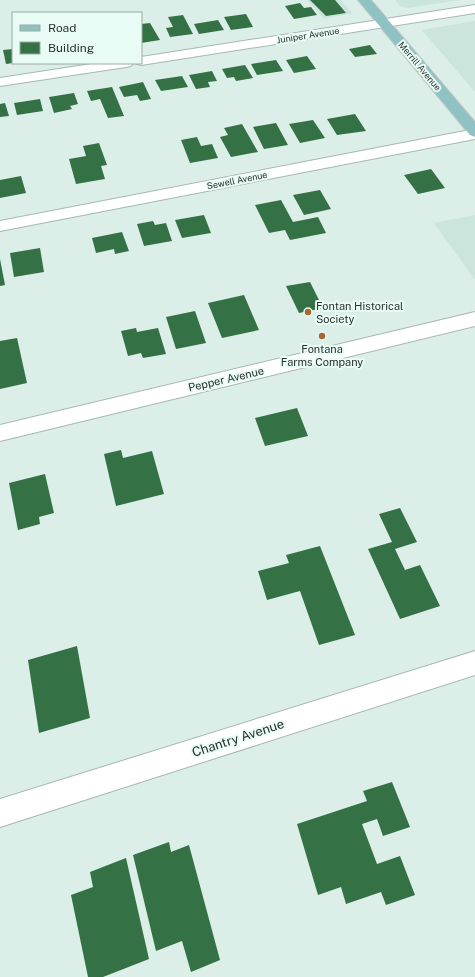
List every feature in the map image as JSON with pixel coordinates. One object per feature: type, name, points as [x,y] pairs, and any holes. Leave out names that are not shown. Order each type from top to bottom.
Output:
[{"type":"main road","name":"Merrill Avenue","points":[[364,0],[475,133]]},
{"type":"street","points":[[446,0],[457,11]]},
{"type":"street","name":"Juniper Avenue","points":[[142,61],[475,8]]},
{"type":"street","points":[[0,82],[119,64]]},
{"type":"street","name":"Sewell Avenue","points":[[0,226],[475,133]]},
{"type":"street","name":"Pepper Avenue","points":[[0,433],[475,320]]},
{"type":"street","name":"Chantry Avenue","points":[[0,813],[475,663]]},
{"type":"shaded area","points":[[307,0],[341,0],[352,13],[324,19]]},
{"type":"shaded area","points":[[395,0],[461,0],[407,8],[400,6]]},
{"type":"shaded area","points":[[475,21],[475,92],[422,30]]},
{"type":"shaded area","points":[[475,215],[475,280],[434,223]]},
{"type":"building","points":[[310,0],[335,0],[346,13],[326,16]]},
{"type":"building","points":[[300,3],[304,8],[311,7],[317,15],[294,19],[285,6]]},
{"type":"building","points":[[246,14],[253,27],[231,30],[224,17]]},
{"type":"building","points":[[183,15],[193,34],[170,37],[166,28],[173,27],[168,17]]},
{"type":"building","points":[[218,20],[224,30],[199,34],[194,24]]},
{"type":"building","points":[[150,23],[160,40],[142,43],[142,24]]},
{"type":"building","points":[[370,45],[377,54],[355,57],[349,49]]},
{"type":"building","points":[[12,49],[12,63],[6,64],[3,50]]},
{"type":"building","points":[[307,56],[316,69],[294,73],[286,60]]},
{"type":"building","points":[[276,60],[283,71],[257,75],[251,64]]},
{"type":"building","points":[[245,65],[253,78],[236,81],[234,77],[227,78],[222,69]]},
{"type":"building","points":[[212,71],[217,81],[208,82],[210,87],[196,89],[189,75]]},
{"type":"building","points":[[182,76],[188,87],[161,91],[155,80]]},
{"type":"building","points":[[143,82],[151,99],[140,101],[137,95],[124,97],[119,87]]},
{"type":"building","points":[[112,87],[124,116],[108,118],[100,99],[91,101],[87,91]]},
{"type":"building","points":[[74,93],[78,104],[70,106],[72,109],[54,113],[49,97]]},
{"type":"building","points":[[40,99],[43,111],[17,115],[14,103]]},
{"type":"building","points":[[5,103],[9,116],[0,117],[0,104]]},
{"type":"building","points":[[355,114],[366,131],[337,135],[327,119]]},
{"type":"building","points":[[313,120],[325,138],[300,143],[289,124]]},
{"type":"building","points":[[276,123],[288,145],[264,149],[253,127]]},
{"type":"building","points":[[242,124],[258,152],[231,157],[220,137],[228,135],[224,128]]},
{"type":"building","points":[[197,137],[201,146],[212,144],[218,158],[190,163],[181,140]]},
{"type":"building","points":[[99,143],[107,165],[101,166],[105,179],[76,184],[69,159],[86,156],[83,146]]},
{"type":"building","points":[[431,169],[445,188],[418,194],[404,175]]},
{"type":"building","points":[[21,176],[26,193],[0,198],[0,180]]},
{"type":"building","points":[[320,190],[331,209],[304,215],[293,195]]},
{"type":"building","points":[[281,200],[293,222],[318,217],[326,233],[290,240],[285,230],[269,233],[255,205]]},
{"type":"building","points":[[204,215],[211,233],[182,238],[175,220]]},
{"type":"building","points":[[153,221],[155,225],[166,223],[172,241],[144,246],[137,224]]},
{"type":"building","points":[[122,232],[129,251],[115,254],[114,249],[96,253],[92,238]]},
{"type":"building","points":[[40,248],[44,272],[14,277],[10,253]]},
{"type":"building","points":[[0,259],[5,285],[0,286]]},
{"type":"building","points":[[310,282],[323,308],[299,313],[286,286]]},
{"type":"building","points":[[244,295],[259,330],[222,338],[208,303]]},
{"type":"building","points":[[195,311],[206,343],[176,349],[166,317]]},
{"type":"building","points":[[136,328],[137,332],[158,328],[166,354],[143,358],[141,353],[128,356],[121,331]]},
{"type":"building","points":[[17,338],[27,383],[0,389],[0,341]]},
{"type":"building","points":[[297,408],[308,436],[265,446],[255,418]]},
{"type":"building","points":[[121,450],[123,458],[152,451],[164,494],[116,506],[104,454]]},
{"type":"building","points":[[45,474],[54,513],[39,517],[40,524],[18,530],[9,483]]},
{"type":"building","points":[[400,508],[417,542],[395,549],[405,570],[420,565],[440,606],[400,619],[368,549],[392,542],[379,514]]},
{"type":"building","points":[[320,546],[355,635],[319,645],[300,591],[267,600],[258,571],[289,563],[286,555]]},
{"type":"building","points":[[77,646],[90,718],[39,733],[28,660]]},
{"type":"building","points":[[392,782],[410,827],[383,836],[377,819],[362,824],[377,864],[400,856],[415,895],[386,905],[381,892],[346,904],[341,887],[318,895],[297,824],[367,801],[363,791]]},
{"type":"building","points":[[169,842],[171,852],[189,845],[220,960],[191,972],[182,941],[156,951],[133,855]]},
{"type":"building","points":[[126,858],[149,959],[103,977],[88,977],[71,895],[93,887],[90,872]]},
{"type":"place","name":"Fontan Historical Society","points":[[308,312]]},
{"type":"place","name":"Fontana Farms Company","points":[[322,336]]}]
